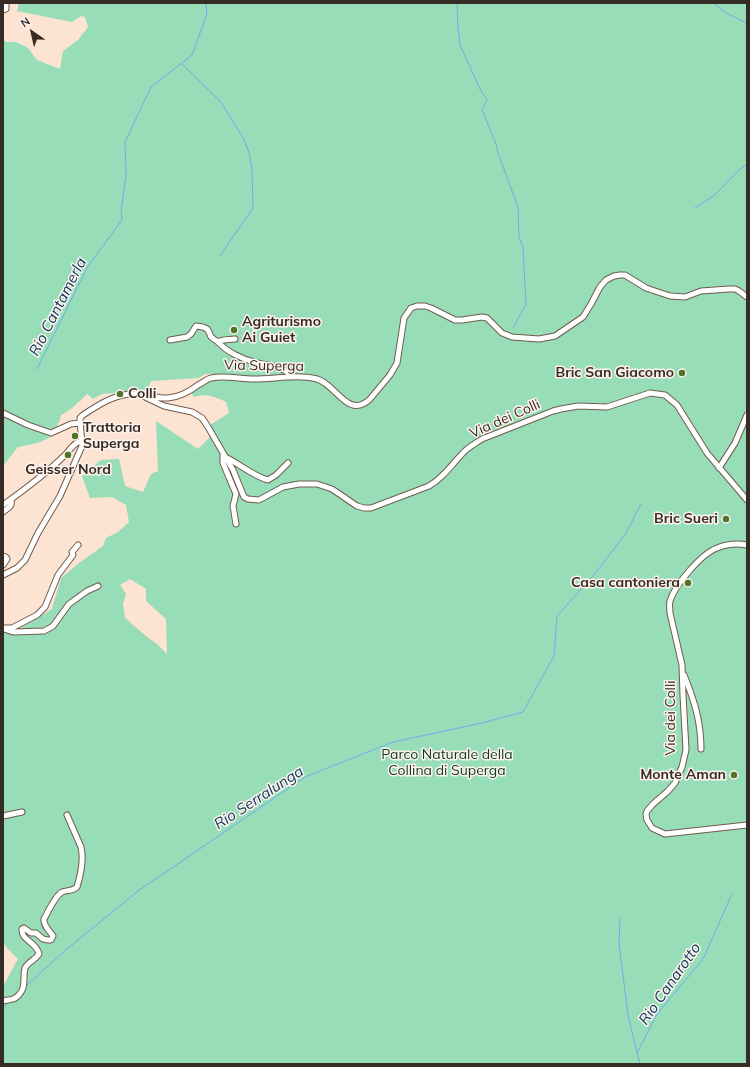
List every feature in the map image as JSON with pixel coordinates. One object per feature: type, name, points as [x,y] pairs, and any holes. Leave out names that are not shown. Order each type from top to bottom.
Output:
[{"type":"street","points":[[3,10],[6,9],[6,3]]},
{"type":"street","name":"Via Superga","points":[[80,423],[80,418],[83,415],[104,401],[131,394],[167,398],[175,397],[190,391],[207,380],[220,377],[254,379],[306,377],[319,380],[352,405],[357,406],[366,403],[390,375],[397,363],[404,318],[411,308],[417,306],[425,306],[456,320],[482,317],[487,318],[502,333],[512,337],[539,339],[555,336],[582,317],[600,287],[606,280],[614,276],[625,275],[646,288],[670,296],[685,297],[701,291],[735,289],[747,297]]},
{"type":"street","points":[[170,340],[187,337],[196,326],[204,327],[211,336],[230,352],[253,362],[278,367],[292,377]]},
{"type":"street","points":[[218,342],[221,340],[235,339]]},
{"type":"street","name":"Via dei Colli","points":[[140,394],[164,406],[192,412],[202,418],[233,470],[244,497],[259,500],[283,487],[299,484],[317,484],[332,490],[357,506],[364,508],[371,508],[429,486],[447,472],[472,445],[482,439],[553,411],[578,406],[607,407],[650,393],[665,395],[678,405],[706,452],[747,500]]},
{"type":"street","points":[[3,413],[28,425],[51,433],[71,424],[80,423],[82,446],[60,496],[38,533],[25,560],[17,568],[3,575]]},
{"type":"street","points":[[719,468],[735,443],[747,415]]},
{"type":"street","points":[[3,505],[61,459],[77,442],[81,441]]},
{"type":"street","points":[[225,456],[261,478],[268,480],[276,475],[288,462]]},
{"type":"street","name":"Via dei Colli","points":[[225,456],[223,463],[236,494],[233,506],[236,524]]},
{"type":"street","points":[[3,512],[11,506],[11,500]]},
{"type":"street","name":"Via dei Colli","points":[[747,545],[734,544],[715,548],[703,556],[674,592],[670,603],[670,611],[683,672],[686,750],[682,767],[675,782],[668,791],[653,804],[646,814],[647,820],[652,828],[665,834],[747,825]]},
{"type":"street","points":[[3,628],[12,628],[37,615],[45,607],[58,575],[74,555],[72,552],[78,545]]},
{"type":"street","points":[[3,556],[7,559],[3,565]]},
{"type":"street","points":[[3,628],[14,632],[44,630],[53,626],[72,602],[87,591],[98,586]]},
{"type":"street","points":[[683,672],[697,710],[701,735],[701,749]]},
{"type":"street","points":[[3,816],[22,812]]},
{"type":"street","points":[[3,1001],[17,997],[23,988],[23,979],[28,964],[39,954],[36,947],[23,936],[22,929],[26,928],[28,931],[43,939],[51,940],[53,936],[45,926],[43,922],[44,919],[58,896],[63,892],[72,890],[77,886],[83,859],[81,847],[67,815]]},
{"type":"green space","name":"Parco Naturale della Collina di Superga","points":[[19,3],[747,3],[747,1064],[3,1064],[3,986],[18,959],[6,947],[3,941],[3,633],[21,628],[52,609],[61,578],[103,546],[106,538],[118,532],[129,522],[126,505],[112,497],[90,498],[82,476],[101,460],[119,459],[125,486],[143,492],[151,474],[158,471],[156,421],[198,449],[214,433],[210,425],[229,413],[226,402],[214,397],[194,397],[191,393],[204,384],[215,380],[234,380],[216,374],[205,374],[199,378],[151,381],[148,390],[102,394],[93,399],[87,394],[72,408],[61,415],[51,437],[38,443],[18,447],[3,466],[3,39],[6,42],[16,42],[28,48],[37,60],[60,69],[63,51],[78,40],[88,27],[85,17],[81,16],[72,22],[17,11]],"holes":[[[130,579],[146,589],[146,601],[166,619],[167,654],[125,618],[123,604],[126,594],[120,585]]]},
{"type":"waterway","name":"Rio Cantamerla","points":[[37,369],[88,266],[122,220],[121,211],[126,175],[125,142],[151,87],[192,55],[207,14],[206,3]]},
{"type":"waterway","points":[[458,3],[460,45],[480,89],[487,100],[482,110],[496,144],[518,207],[519,238],[523,247],[526,304],[513,328]]},
{"type":"waterway","points":[[713,3],[726,13],[747,23]]},
{"type":"waterway","points":[[182,64],[220,101],[244,139],[249,153],[252,169],[253,208],[220,256]]},
{"type":"waterway","points":[[695,208],[716,194],[738,171],[747,164]]},
{"type":"waterway","name":"Rio Serralunga","points":[[25,987],[67,949],[138,891],[305,777],[393,742],[482,723],[523,712],[554,656],[557,616],[594,575],[626,533],[641,504]]},
{"type":"waterway","name":"Rio Canarotto","points":[[640,1064],[637,1053],[657,1014],[703,959],[732,894]]},
{"type":"waterway","points":[[620,919],[619,944],[628,1015],[637,1053]]},
{"type":"waterway","name":"Rio Serralunga","points":[[3,1008],[8,1002]]},
{"type":"place","name":"Agriturismo Ai Guiet","points":[[234,330]]},
{"type":"place","name":"Bric San Giacomo","points":[[682,373]]},
{"type":"place","name":"Colli","points":[[120,394]]},
{"type":"place","name":"Trattoria Superga","points":[[75,436]]},
{"type":"place","name":"Geisser Nord","points":[[68,455]]},
{"type":"place","name":"Bric Sueri","points":[[726,519]]},
{"type":"place","name":"Casa cantoniera","points":[[688,583]]},
{"type":"place","name":"Monte Aman","points":[[734,775]]}]
